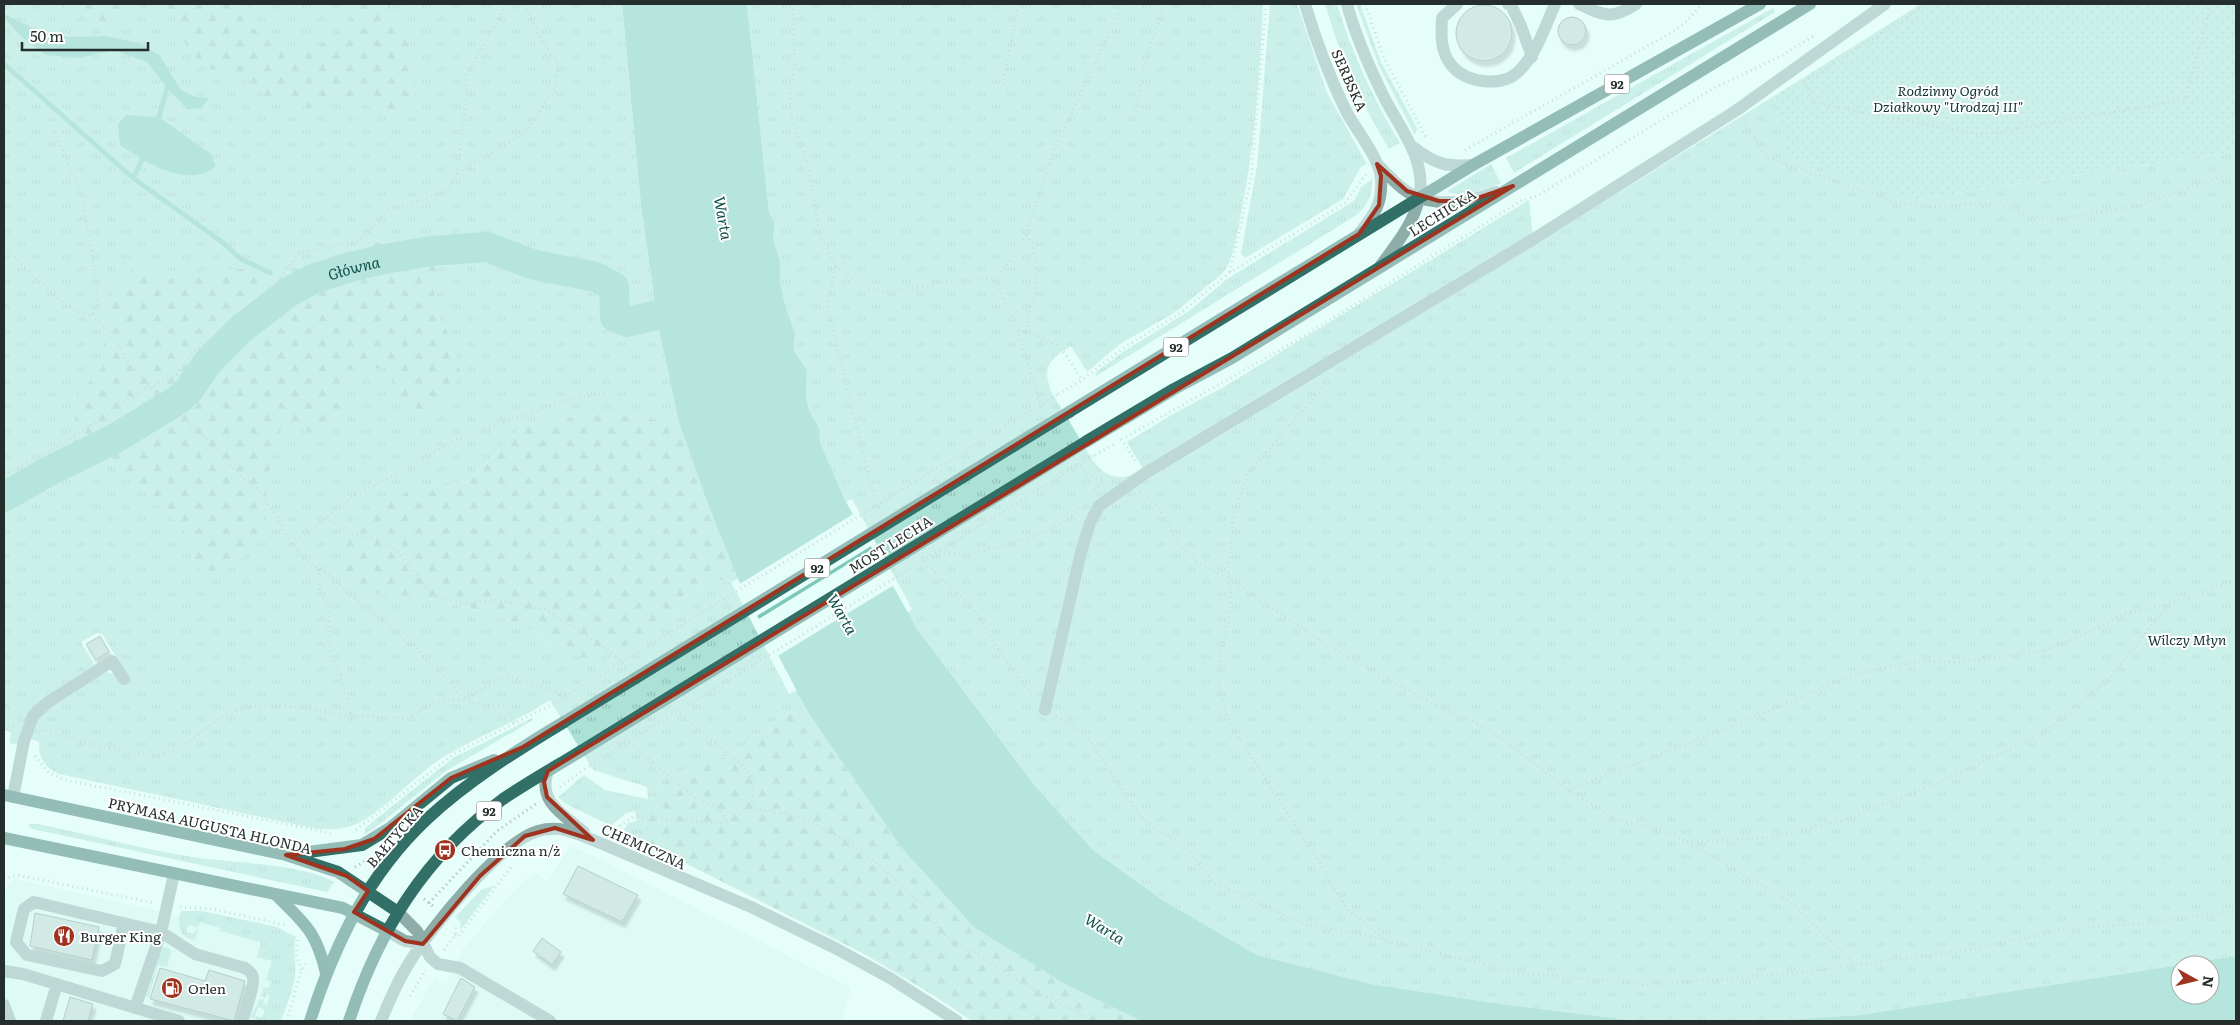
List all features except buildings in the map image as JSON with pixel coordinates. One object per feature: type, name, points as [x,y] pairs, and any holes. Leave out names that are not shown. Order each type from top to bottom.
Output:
[{"type":"main road","name":"LECHICKA","points":[[1069,412],[1474,165],[1760,4]]},
{"type":"main road","name":"LECHICKA","points":[[1087,441],[1174,389],[1232,358],[1810,4]]},
{"type":"main road","name":"MOST LECHA","points":[[564,722],[1069,412]]},
{"type":"main road","name":"MOST LECHA","points":[[548,771],[1087,441]]},
{"type":"main road","name":"BAŁTYCKA","points":[[310,1021],[326,973],[354,912],[393,856],[426,819],[481,775],[564,722]]},
{"type":"main road","points":[[286,855],[322,852],[362,845],[390,828],[451,778],[523,747]]},
{"type":"main road","name":"92","points":[[349,1021],[361,987],[387,931],[412,889],[462,834],[504,799],[548,771]]},
{"type":"main road","name":"PRYMASA AUGUSTA HLONDA","points":[[8,796],[286,855],[338,872],[398,912]]},
{"type":"main road","points":[[4,838],[343,908],[354,912],[387,931]]},
{"type":"main road","points":[[276,895],[310,928],[320,948],[326,973]]},
{"type":"street","name":"SERBSKA","points":[[1305,4],[1318,47],[1333,82],[1373,168],[1381,176],[1379,205],[1360,234]]},
{"type":"street","name":"SERBSKA","points":[[1347,4],[1365,57],[1382,95],[1411,145],[1421,171],[1419,198],[1415,212],[1408,226],[1379,268]]},
{"type":"street","points":[[1446,4],[1442,18],[1441,43],[1452,66],[1474,80],[1496,82],[1517,73],[1532,57],[1555,4]]},
{"type":"street","points":[[1442,18],[1458,4]]},
{"type":"street","points":[[1508,4],[1511,5],[1521,26],[1532,57]]},
{"type":"street","points":[[1579,4],[1601,14],[1622,14],[1636,4]]},
{"type":"street","points":[[1045,710],[1081,552],[1090,523],[1099,506],[1144,474],[1532,240],[1737,110],[1885,4]]},
{"type":"street","name":"SERBSKA","points":[[1411,145],[1438,163],[1453,166],[1474,165]]},
{"type":"street","name":"SERBSKA","points":[[1373,168],[1419,198],[1439,201],[1470,201],[1513,186]]},
{"type":"street","points":[[8,796],[23,752],[28,726],[33,716],[47,703],[112,661],[124,679]]},
{"type":"street","points":[[548,771],[544,782],[547,798],[554,807],[593,840]]},
{"type":"street","name":"CHEMICZNA","points":[[381,1021],[402,975],[422,944],[445,915],[507,848],[525,836],[555,828],[570,830],[751,907],[835,948],[890,978],[957,1021]]},
{"type":"street","points":[[135,1008],[161,932],[174,874]]},
{"type":"street","points":[[124,923],[115,964],[102,971],[27,955],[16,942],[24,909],[34,902],[124,923],[161,932],[195,954],[250,971],[253,976],[253,984],[242,1021]]},
{"type":"street","points":[[398,912],[413,927],[422,944],[438,964],[460,968],[550,1021]]},
{"type":"street","points":[[387,931],[405,941],[422,944]]},
{"type":"street","points":[[4,971],[23,974],[179,1021]]},
{"type":"street","points":[[46,1021],[57,984]]},
{"type":"street","points":[[4,1005],[10,1021]]},
{"type":"path","points":[[4,474],[35,460],[80,433],[143,390],[177,374],[192,353],[276,291],[280,276],[299,253],[356,242],[365,237],[387,211],[440,194],[450,186],[457,174],[466,94],[466,76],[507,4]]},
{"type":"path","points":[[457,174],[527,131],[543,105],[555,91],[558,63],[544,44],[524,4]]},
{"type":"path","points":[[794,4],[795,64],[789,93],[793,125],[808,165],[820,235],[836,267],[870,288],[886,293],[956,280],[995,279],[1010,261],[1026,235],[1055,148],[1123,4]]},
{"type":"path","points":[[1008,88],[1003,83],[1019,4]]},
{"type":"path","points":[[1135,116],[1143,70],[1162,13],[1160,4]]},
{"type":"path","points":[[1230,273],[1251,178],[1266,4]]},
{"type":"path","points":[[1365,4],[1384,58],[1429,141]]},
{"type":"path","points":[[1463,151],[1676,30],[1702,4]]},
{"type":"path","points":[[1928,4],[1804,82],[1814,103],[1981,135],[2185,100],[2211,4]]},
{"type":"path","points":[[590,765],[1095,455],[1301,338],[1521,201],[1538,196],[1714,88],[1780,56],[1823,30]]},
{"type":"path","points":[[1737,110],[1767,158],[1896,202],[1926,207],[1997,204],[2028,216],[2054,220],[2142,205],[2236,170]]},
{"type":"path","points":[[4,246],[47,289],[76,309],[85,314],[92,314],[98,308],[95,271],[82,195],[53,130]]},
{"type":"path","points":[[553,704],[1082,380],[1122,349],[1179,314],[1230,273],[1345,203],[1359,181],[1373,168]]},
{"type":"path","points":[[1026,235],[1032,245],[1036,266],[1036,297],[1030,308],[1026,332]]},
{"type":"path","points":[[995,279],[1018,331],[1043,412],[1048,420]]},
{"type":"path","points":[[92,314],[115,337],[128,363],[193,428],[213,444],[234,469],[257,490],[303,558],[319,568],[357,601],[386,621],[396,634],[418,650],[433,669],[467,699],[479,705],[505,706],[515,723]]},
{"type":"path","points":[[1018,331],[1043,337],[1063,350],[1082,380]]},
{"type":"path","points":[[1334,358],[1335,374],[1248,473],[1233,518],[1228,578],[1231,594],[1229,618],[1219,662],[1219,690],[1230,724],[1348,910],[1386,940]]},
{"type":"path","points":[[292,544],[351,498],[460,438],[559,402],[605,393]]},
{"type":"path","points":[[1121,440],[1144,474]]},
{"type":"path","points":[[1073,459],[1078,467],[1090,476],[1103,481],[1129,484],[1160,508],[1178,543],[1197,562],[1228,578],[1328,645],[1431,703],[1472,720],[1500,737],[1568,790],[1616,820],[1673,834],[1792,903],[1855,964]]},
{"type":"path","points":[[1090,496],[1103,481]]},
{"type":"path","points":[[918,552],[968,553],[1015,543],[1048,530],[1077,511],[1084,504]]},
{"type":"path","points":[[326,518],[352,532],[380,540],[398,551],[434,596],[465,604],[496,600],[545,609],[603,646],[630,670]]},
{"type":"path","points":[[319,568],[320,593],[328,606],[328,642],[340,674],[352,716]]},
{"type":"path","points":[[1568,790],[1740,724],[1855,674],[1919,661],[1963,662],[2043,651],[2124,614],[2186,599],[2236,579]]},
{"type":"path","points":[[1686,842],[1772,837],[1851,818],[1949,778],[2042,734],[2105,683],[2170,603]]},
{"type":"path","points":[[4,729],[11,725],[28,726],[140,754],[159,754],[174,751],[188,744],[227,714],[243,709],[262,706],[288,707],[352,716],[407,718],[430,705],[446,700],[467,699]]},
{"type":"path","points":[[667,702],[750,772],[754,793],[750,808]]},
{"type":"path","points":[[1045,710],[1076,727],[1092,743],[1139,815],[1156,830],[1184,845],[1215,883],[1301,923],[1386,940],[1522,973],[1649,985],[1805,972],[1981,948],[2067,929],[2147,923],[2236,911]]},
{"type":"path","points":[[23,752],[35,756],[48,772],[65,780],[336,834]]},
{"type":"path","points":[[609,846],[620,826],[634,816],[714,823],[727,822],[750,808],[800,816],[850,842],[878,864],[928,910],[942,932],[952,942],[974,952],[1040,994],[1098,1021]]},
{"type":"path","points":[[456,935],[458,937],[516,861]]},
{"type":"path","points":[[302,937],[298,940],[296,947],[302,971]]},
{"type":"path","points":[[286,1021],[302,971],[306,966]]},
{"type":"highlighted area","points":[[1377,164],[1407,191],[1439,201],[1469,201],[1513,186],[548,771],[544,782],[547,797],[593,840],[555,828],[525,836],[480,876],[423,944],[405,941],[354,912],[368,891],[347,876],[286,855],[345,849],[374,839],[451,778],[523,747],[1359,234],[1379,205],[1381,176]]},
{"type":"shaded area","points":[[569,846],[594,856],[851,988],[841,1021],[410,1021],[435,977],[447,983],[463,949],[494,913],[534,873],[548,882]]},
{"type":"shaded area","points":[[16,879],[283,939],[274,1021],[4,1021],[4,902],[9,883]]},
{"type":"green space","points":[[4,4],[622,4],[641,205],[658,325],[679,423],[606,413],[526,423],[469,481],[419,485],[371,592],[450,602],[498,616],[536,632],[562,655],[673,615],[686,595],[715,579],[731,582],[789,694],[797,690],[809,714],[791,712],[769,724],[738,752],[678,773],[662,785],[651,800],[645,824],[636,838],[625,833],[624,830],[628,823],[637,821],[635,811],[626,813],[611,826],[566,804],[558,797],[584,775],[605,790],[648,799],[647,787],[593,770],[550,700],[439,760],[382,808],[362,821],[352,826],[334,829],[317,829],[59,774],[50,769],[41,758],[39,742],[30,739],[38,715],[105,672],[128,677],[102,634],[97,633],[81,642],[96,667],[41,703],[18,745],[9,743],[11,732],[4,730]]},
{"type":"green space","points":[[59,4],[246,4],[250,26],[283,48],[307,53],[344,28],[360,4],[389,4],[419,68],[412,104],[397,119],[382,116],[355,96],[311,108],[269,101],[244,74],[210,69],[188,50],[172,10],[143,7],[125,18],[95,23]]},
{"type":"green space","name":"Wilczy Młyn","points":[[747,4],[1263,4],[1258,86],[1249,170],[1232,256],[1226,268],[1222,274],[1174,313],[1120,344],[1087,372],[1071,346],[1052,360],[1047,370],[1052,393],[1094,462],[1105,472],[1117,477],[1123,477],[1130,476],[1143,469],[1127,442],[1222,388],[1529,200],[1534,245],[1774,96],[1789,156],[1919,199],[2236,151],[2236,956],[2220,959],[2220,955],[2170,955],[2170,966],[1860,1015],[1770,1021],[1638,1021],[1507,1005],[1371,984],[1257,955],[1164,901],[1094,851],[1035,786],[917,629],[907,613],[912,609],[852,499],[846,502],[821,445],[818,425],[809,411],[806,395],[807,370],[794,351],[795,333],[780,283],[780,261],[773,239],[775,224],[769,213]]},
{"type":"green space","points":[[1270,4],[1297,4],[1327,93],[1367,164],[1361,167],[1343,199],[1245,258],[1241,253],[1257,166]]},
{"type":"green space","points":[[1325,4],[1337,4],[1349,40],[1364,75],[1400,143],[1389,149],[1352,79],[1337,42]]},
{"type":"green space","points":[[1356,4],[1360,4],[1381,62],[1417,128],[1415,135],[1379,66]]},
{"type":"green space","name":"Rodzinny Ogród Działkowy \"Urodzaj III\"","points":[[1921,4],[2236,4],[2236,151],[1919,199],[1858,181],[1788,156],[1774,96]]},
{"type":"green space","points":[[1773,8],[1775,12],[1514,173],[1506,158]]},
{"type":"green space","points":[[1491,164],[1501,183],[1482,191],[1468,194],[1448,192],[1449,190]]},
{"type":"green space","points":[[1372,179],[1372,190],[1369,200],[1355,216],[1096,376],[1095,373],[1123,352],[1189,311],[1227,279],[1354,201],[1361,187]]},
{"type":"green space","points":[[395,235],[439,259],[433,307],[453,342],[461,374],[440,410],[406,413],[387,368],[338,370],[344,404],[323,434],[282,425],[270,468],[259,543],[233,567],[200,573],[183,529],[133,479],[74,442],[76,396],[102,368],[107,300],[137,263],[179,282],[222,269],[317,269]]},
{"type":"green space","points":[[606,413],[679,423],[708,504],[738,579],[731,582],[715,579],[686,595],[673,615],[633,642],[596,659],[562,655],[536,632],[498,616],[450,602],[371,592],[347,578],[340,560],[345,536],[360,520],[419,485],[469,481],[526,423]]},
{"type":"green space","points":[[791,712],[809,714],[901,847],[1065,984],[1141,1021],[972,1021],[866,955],[636,838],[645,824],[651,800],[662,785],[678,773],[738,752],[769,724]]},
{"type":"green space","points":[[532,718],[533,720],[446,771],[375,828],[364,834],[366,827],[453,758]]},
{"type":"green space","points":[[28,824],[38,824],[179,855],[305,871],[334,882],[327,892],[37,830],[30,828]]},
{"type":"green space","points":[[495,885],[461,929],[461,923],[455,917],[481,890]]},
{"type":"green space","points":[[181,911],[202,911],[277,927],[296,937],[294,947],[294,982],[281,1021],[255,1019],[256,1016],[262,1018],[265,1010],[258,1007],[254,1019],[250,1017],[260,999],[264,1000],[263,1004],[267,1005],[270,996],[267,994],[265,998],[261,996],[264,987],[269,988],[271,981],[266,980],[272,961],[257,957],[261,942],[220,931],[220,928],[200,922],[198,927],[188,925],[186,932],[194,934],[196,929],[198,929],[195,940],[190,939],[180,930]]},
{"type":"green space","points":[[163,947],[170,949],[171,953],[167,967],[158,965],[149,997],[146,996],[159,950]]},
{"type":"water","name":"Warta","points":[[622,4],[747,4],[769,213],[775,224],[773,239],[780,261],[780,283],[795,333],[794,351],[807,370],[806,395],[809,411],[818,425],[821,445],[846,502],[917,629],[1035,786],[1094,851],[1164,901],[1257,955],[1371,984],[1507,1005],[1638,1021],[1141,1021],[1065,984],[974,927],[901,847],[809,714],[738,579],[708,504],[679,423],[658,325],[641,205]]},
{"type":"water","points":[[4,14],[43,33],[71,37],[107,36],[142,44],[160,56],[181,90],[196,97],[209,98],[202,108],[188,109],[167,88],[147,62],[114,50],[80,58],[46,55],[23,38],[4,18]]},
{"type":"water","points":[[126,115],[159,117],[211,154],[216,166],[205,173],[193,175],[180,174],[167,171],[142,159],[120,145],[118,124]]},
{"type":"water","points":[[2236,956],[2236,1021],[1770,1021],[1860,1015],[2170,966],[2170,1005],[2220,1005],[2220,959]]},
{"type":"pier","points":[[855,513],[873,545],[755,617],[738,585]]},
{"type":"pier","points":[[874,548],[894,585],[776,657],[757,620]]},
{"type":"waterway","points":[[4,64],[133,178],[222,242],[241,259],[270,273]]},
{"type":"waterway","points":[[159,117],[167,88]]},
{"type":"waterway","points":[[133,178],[142,160]]},
{"type":"waterway","name":"Główna","points":[[4,497],[53,469],[114,439],[178,400],[188,391],[208,362],[242,328],[289,292],[313,279],[350,267],[431,251],[487,247],[535,265],[596,277],[614,287],[615,317],[627,322],[657,315],[696,314]]},
{"type":"place","name":"Chemiczna n/ż","points":[[445,850]]},
{"type":"place","name":"Burger King","points":[[64,936]]},
{"type":"place","name":"Orlen","points":[[172,988]]}]
